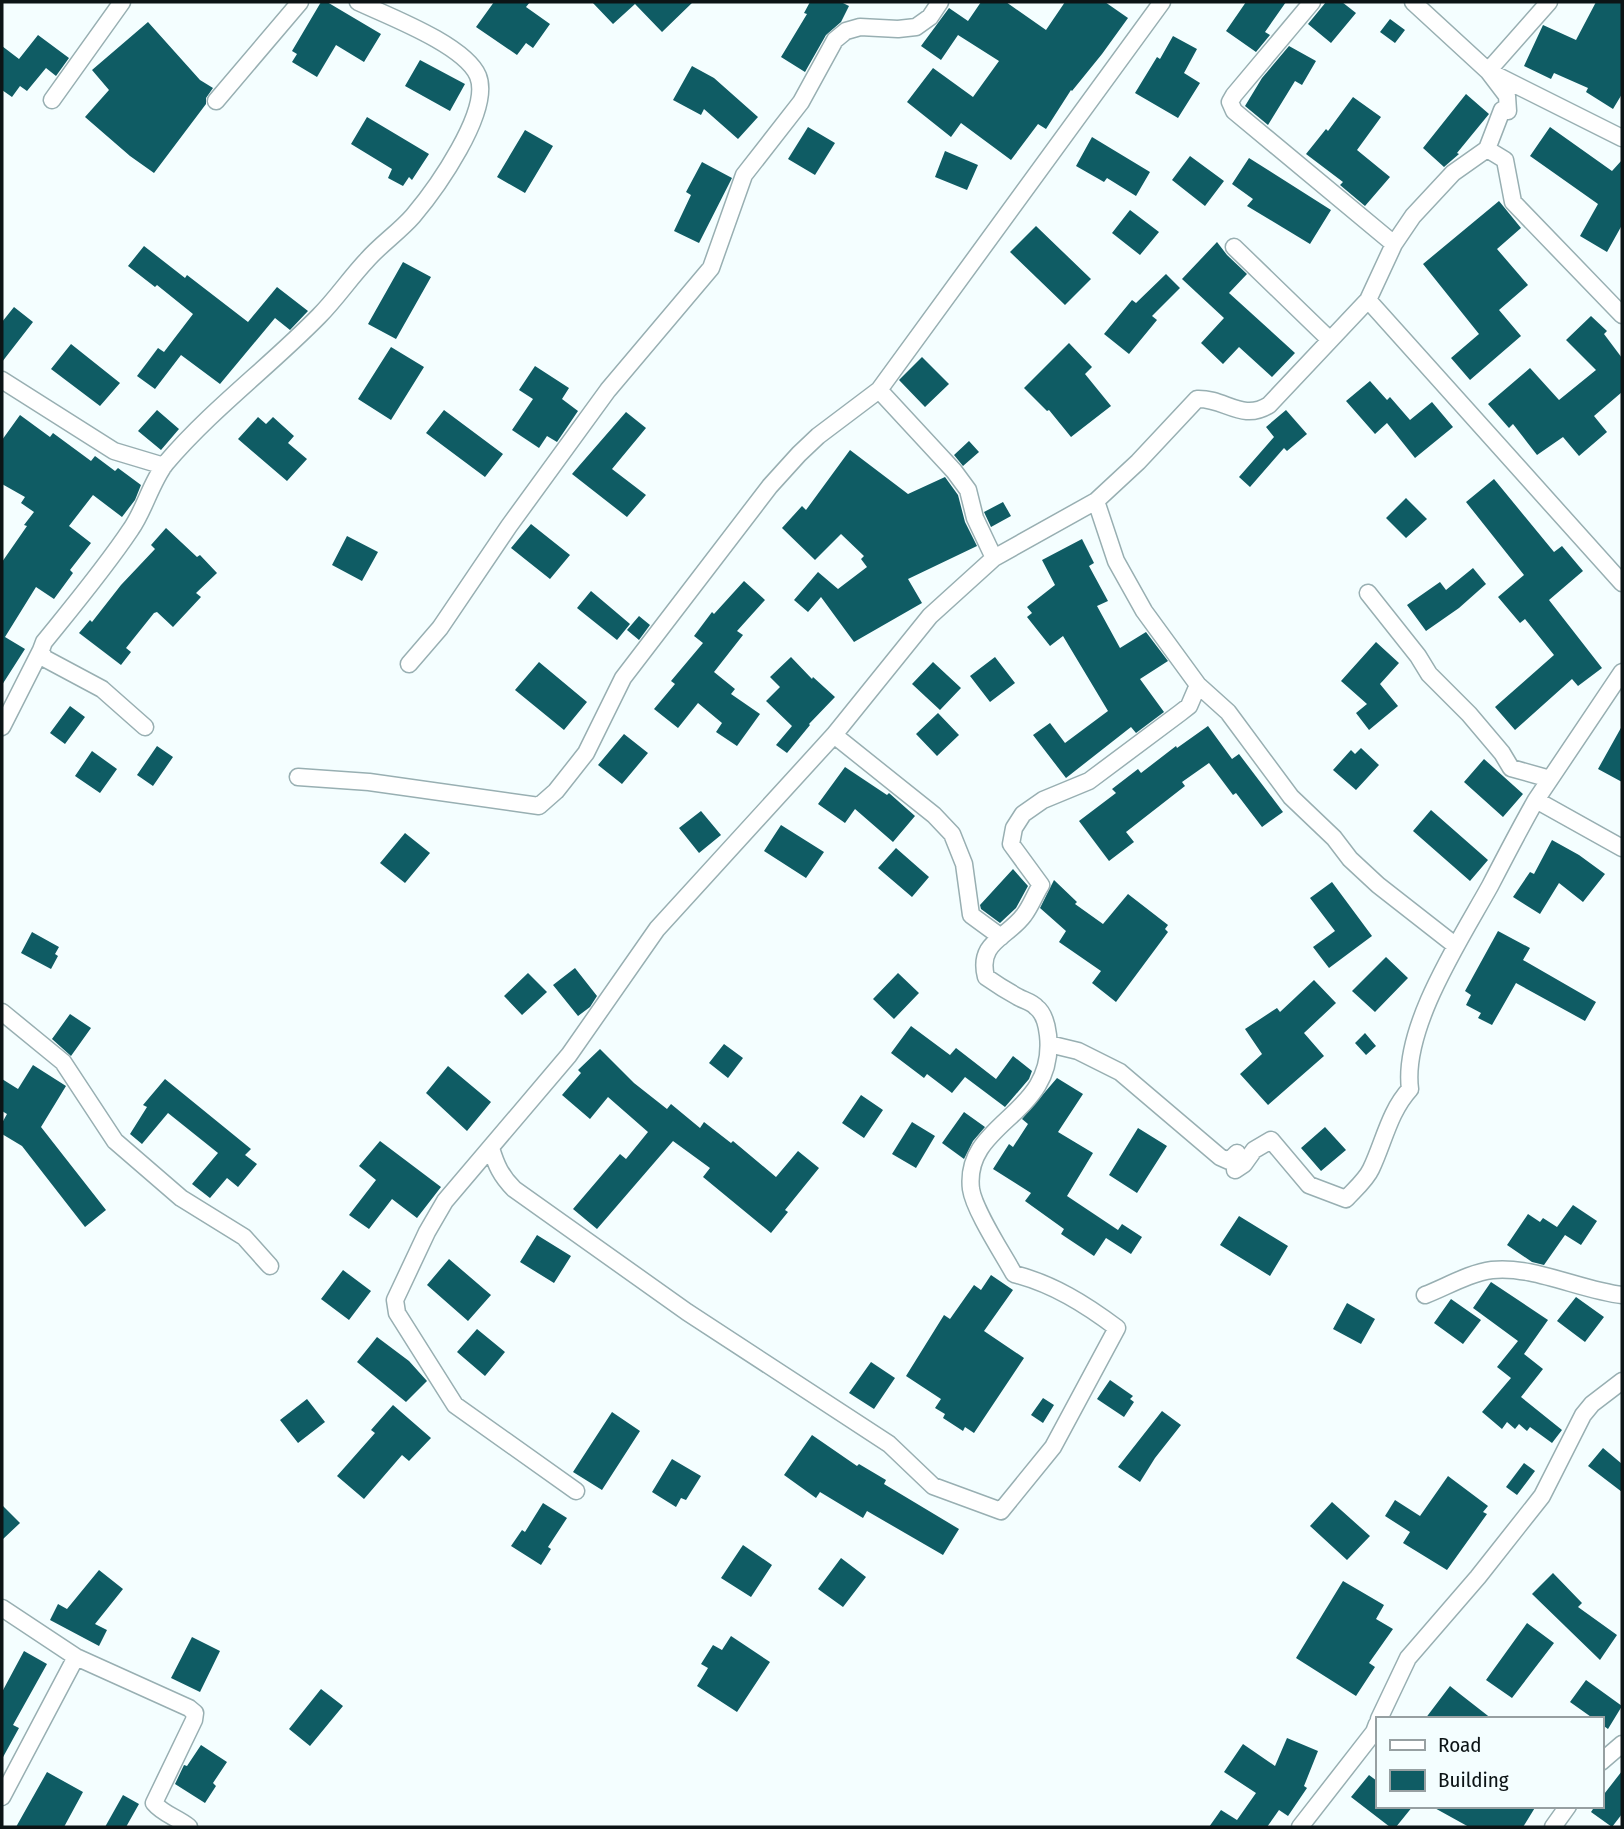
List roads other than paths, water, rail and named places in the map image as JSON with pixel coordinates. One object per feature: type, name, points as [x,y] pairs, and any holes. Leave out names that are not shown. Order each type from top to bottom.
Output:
[{"type":"street","points":[[52,100],[122,2]]},
{"type":"street","points":[[216,101],[300,2]]},
{"type":"street","points":[[2,727],[44,642],[134,526],[164,466],[210,416],[320,316],[367,259],[413,216],[446,173],[461,146],[474,117],[480,90],[478,76],[468,62],[453,49],[358,2]]},
{"type":"street","points":[[409,664],[440,628],[509,526],[608,390],[710,268],[744,175],[801,102],[835,40],[846,31],[860,27],[916,27],[930,17],[940,2]]},
{"type":"street","points":[[298,777],[369,782],[539,806],[556,791],[586,753],[623,678],[770,486],[818,436],[879,390],[1162,2]]},
{"type":"street","points":[[1312,2],[1230,102],[1234,111],[1394,244]]},
{"type":"street","points":[[576,1491],[455,1405],[397,1313],[395,1300],[444,1201],[569,1055],[657,929],[834,735],[930,616],[994,558],[1096,501],[1138,463],[1197,399],[1210,398],[1243,412],[1258,412],[1269,405],[1368,300],[1394,244],[1413,216],[1453,173],[1487,149],[1502,110],[1508,111],[1507,96],[1488,71],[1413,2]]},
{"type":"street","points":[[1488,71],[1549,2]]},
{"type":"street","points":[[1488,71],[1622,138]]},
{"type":"street","points":[[1487,149],[1505,160],[1513,202],[1622,315]]},
{"type":"street","points":[[1234,247],[1330,340]]},
{"type":"street","points":[[1368,300],[1622,583]]},
{"type":"street","points":[[2,380],[114,451],[164,466]]},
{"type":"street","points":[[879,390],[954,471],[968,490],[975,518],[994,558]]},
{"type":"street","points":[[1096,501],[1116,561],[1144,611],[1198,685],[1228,712],[1291,797],[1334,838],[1350,859],[1378,885],[1456,946]]},
{"type":"street","points":[[1368,593],[1419,656],[1429,674],[1469,714],[1502,753],[1511,768],[1550,779]]},
{"type":"street","points":[[41,650],[44,658],[103,689],[145,727]]},
{"type":"street","points":[[1049,1044],[1078,1051],[1120,1072],[1220,1157],[1229,1161],[1237,1153],[1235,1170],[1244,1164],[1254,1150],[1271,1140],[1308,1185],[1346,1199],[1370,1172],[1384,1132],[1410,1089],[1408,1070],[1423,1016],[1456,946],[1535,800],[1622,672]]},
{"type":"street","points":[[491,1147],[503,1178],[525,1197],[687,1312],[888,1444],[933,1486],[1001,1511],[1053,1447],[1117,1328],[1087,1305],[1039,1281],[1014,1274],[971,1190],[972,1170],[978,1151],[987,1138],[1020,1109],[1040,1085],[1047,1066],[1047,1024],[1037,1007],[986,977],[983,965],[989,947],[1024,915],[1041,884],[1011,844],[1014,828],[1023,814],[1043,800],[1089,781],[1180,713],[1189,706],[1198,685]]},
{"type":"street","points":[[834,735],[934,815],[952,834],[964,864],[971,915],[1001,937]]},
{"type":"street","points":[[1535,800],[1622,848]]},
{"type":"street","points":[[2,1012],[63,1062],[115,1141],[181,1198],[244,1237],[270,1266]]},
{"type":"street","points":[[1425,1295],[1493,1270],[1522,1273],[1622,1295]]},
{"type":"street","points":[[1380,1717],[1408,1658],[1478,1577],[1542,1496],[1583,1415],[1592,1404],[1622,1381]]},
{"type":"street","points":[[2,1608],[76,1657],[195,1713],[155,1803],[159,1809],[189,1827]]},
{"type":"street","points":[[2,1797],[76,1657]]},
{"type":"street","points":[[1300,1827],[1376,1727]]},
{"type":"street","points":[[1603,1760],[1622,1744]]}]
